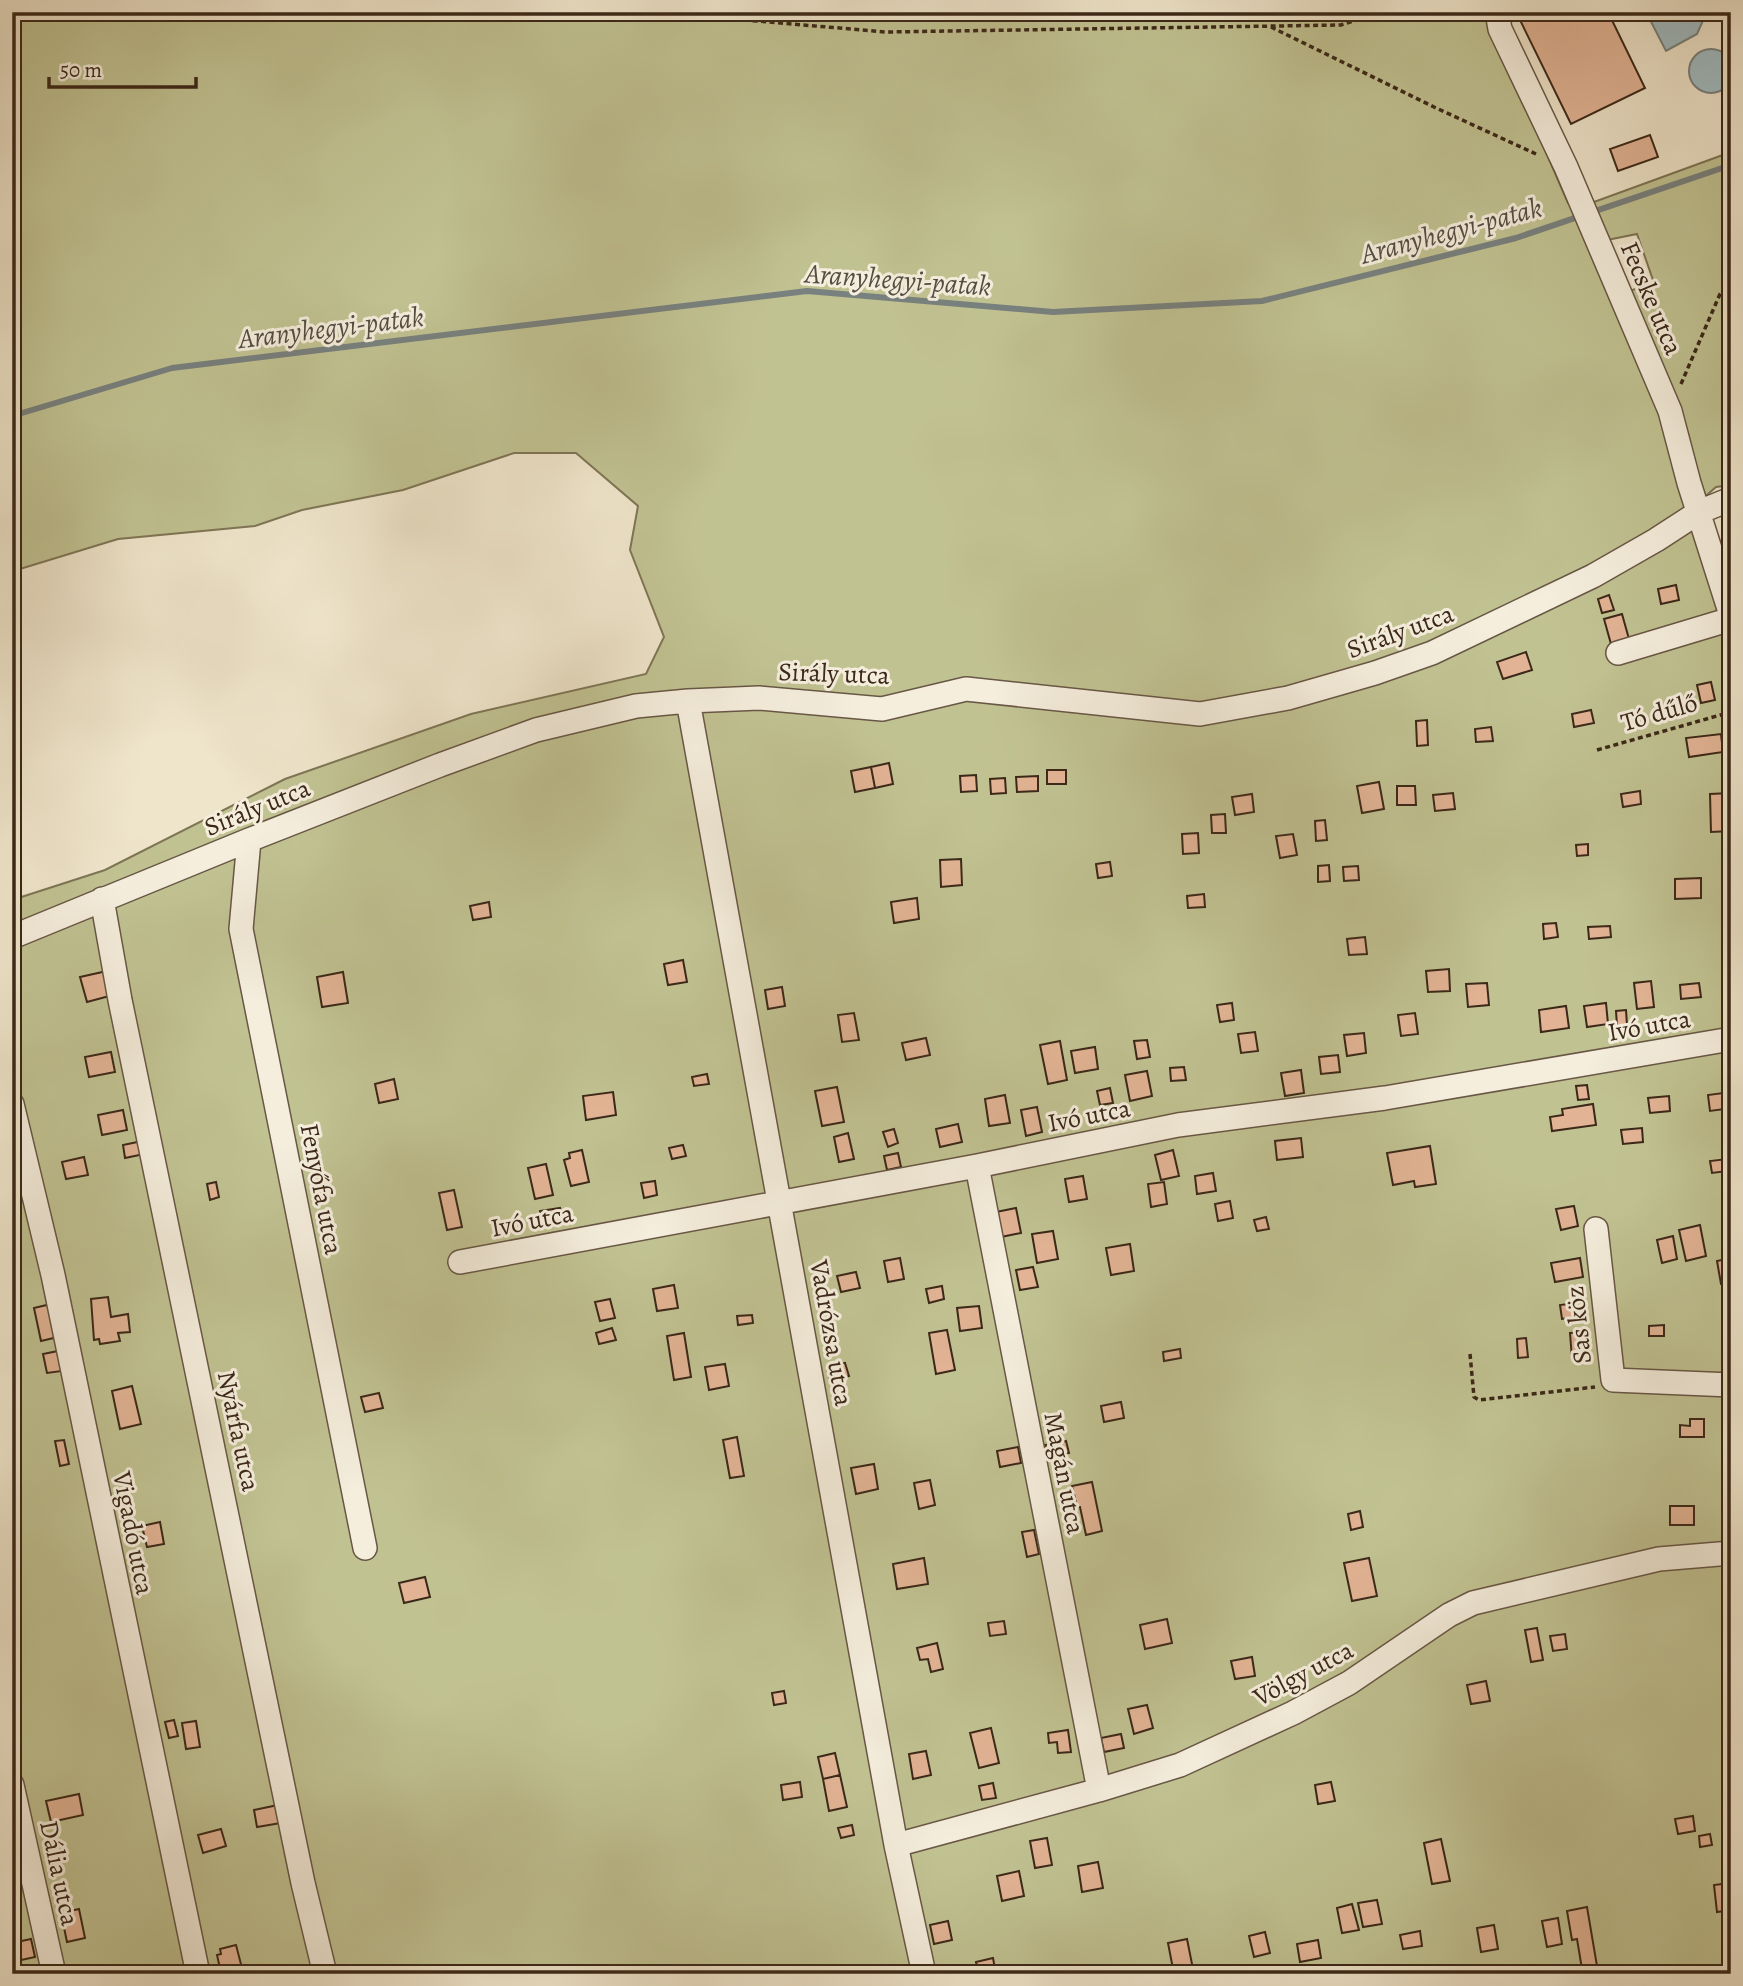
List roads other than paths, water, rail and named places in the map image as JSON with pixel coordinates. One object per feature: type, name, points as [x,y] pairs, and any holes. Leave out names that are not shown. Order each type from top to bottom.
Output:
[{"type":"street","name":"Fecske utca","points":[[1497,12],[1500,29],[1566,167],[1670,411],[1731,617]]},
{"type":"street","name":"Sirály utca","points":[[12,937],[249,840],[536,730],[636,706],[759,698],[882,709],[966,689],[1200,714],[1288,698],[1375,673],[1443,648],[1593,576],[1699,512],[1731,499]]},
{"type":"street","points":[[1618,653],[1731,617]]},
{"type":"street","name":"Vadrózsa utca","points":[[688,701],[896,1845],[924,1974]]},
{"type":"street","name":"Fenyőfa utca","points":[[249,840],[241,929],[365,1548]]},
{"type":"street","name":"Nyárfa utca","points":[[102,899],[120,1000],[297,1857],[325,1974]]},
{"type":"street","name":"Ivó utca","points":[[460,1262],[976,1166],[1178,1125],[1385,1098],[1731,1039]]},
{"type":"street","name":"Vigadó utca","points":[[12,1104],[53,1275],[198,1974]]},
{"type":"street","name":"Magán utca","points":[[976,1166],[1099,1790]]},
{"type":"street","name":"Sas köz","points":[[1596,1229],[1613,1380],[1731,1385]]},
{"type":"street","name":"Völgy utca","points":[[896,1845],[1099,1790],[1180,1765],[1349,1684],[1441,1620],[1473,1603],[1659,1559],[1731,1553]]},
{"type":"street","name":"Dália utca","points":[[12,1785],[54,1974]]},
{"type":"water","points":[[1646,12],[1703,12],[1705,16],[1697,34],[1666,51]]},
{"type":"water","points":[[1711,49],[1726,56],[1733,71],[1726,86],[1711,93],[1696,86],[1689,71],[1696,56]]},
{"type":"waterway","name":"Aranyhegyi-patak","points":[[12,416],[172,368],[807,291],[1053,312],[1262,301],[1516,238],[1731,165]]}]
